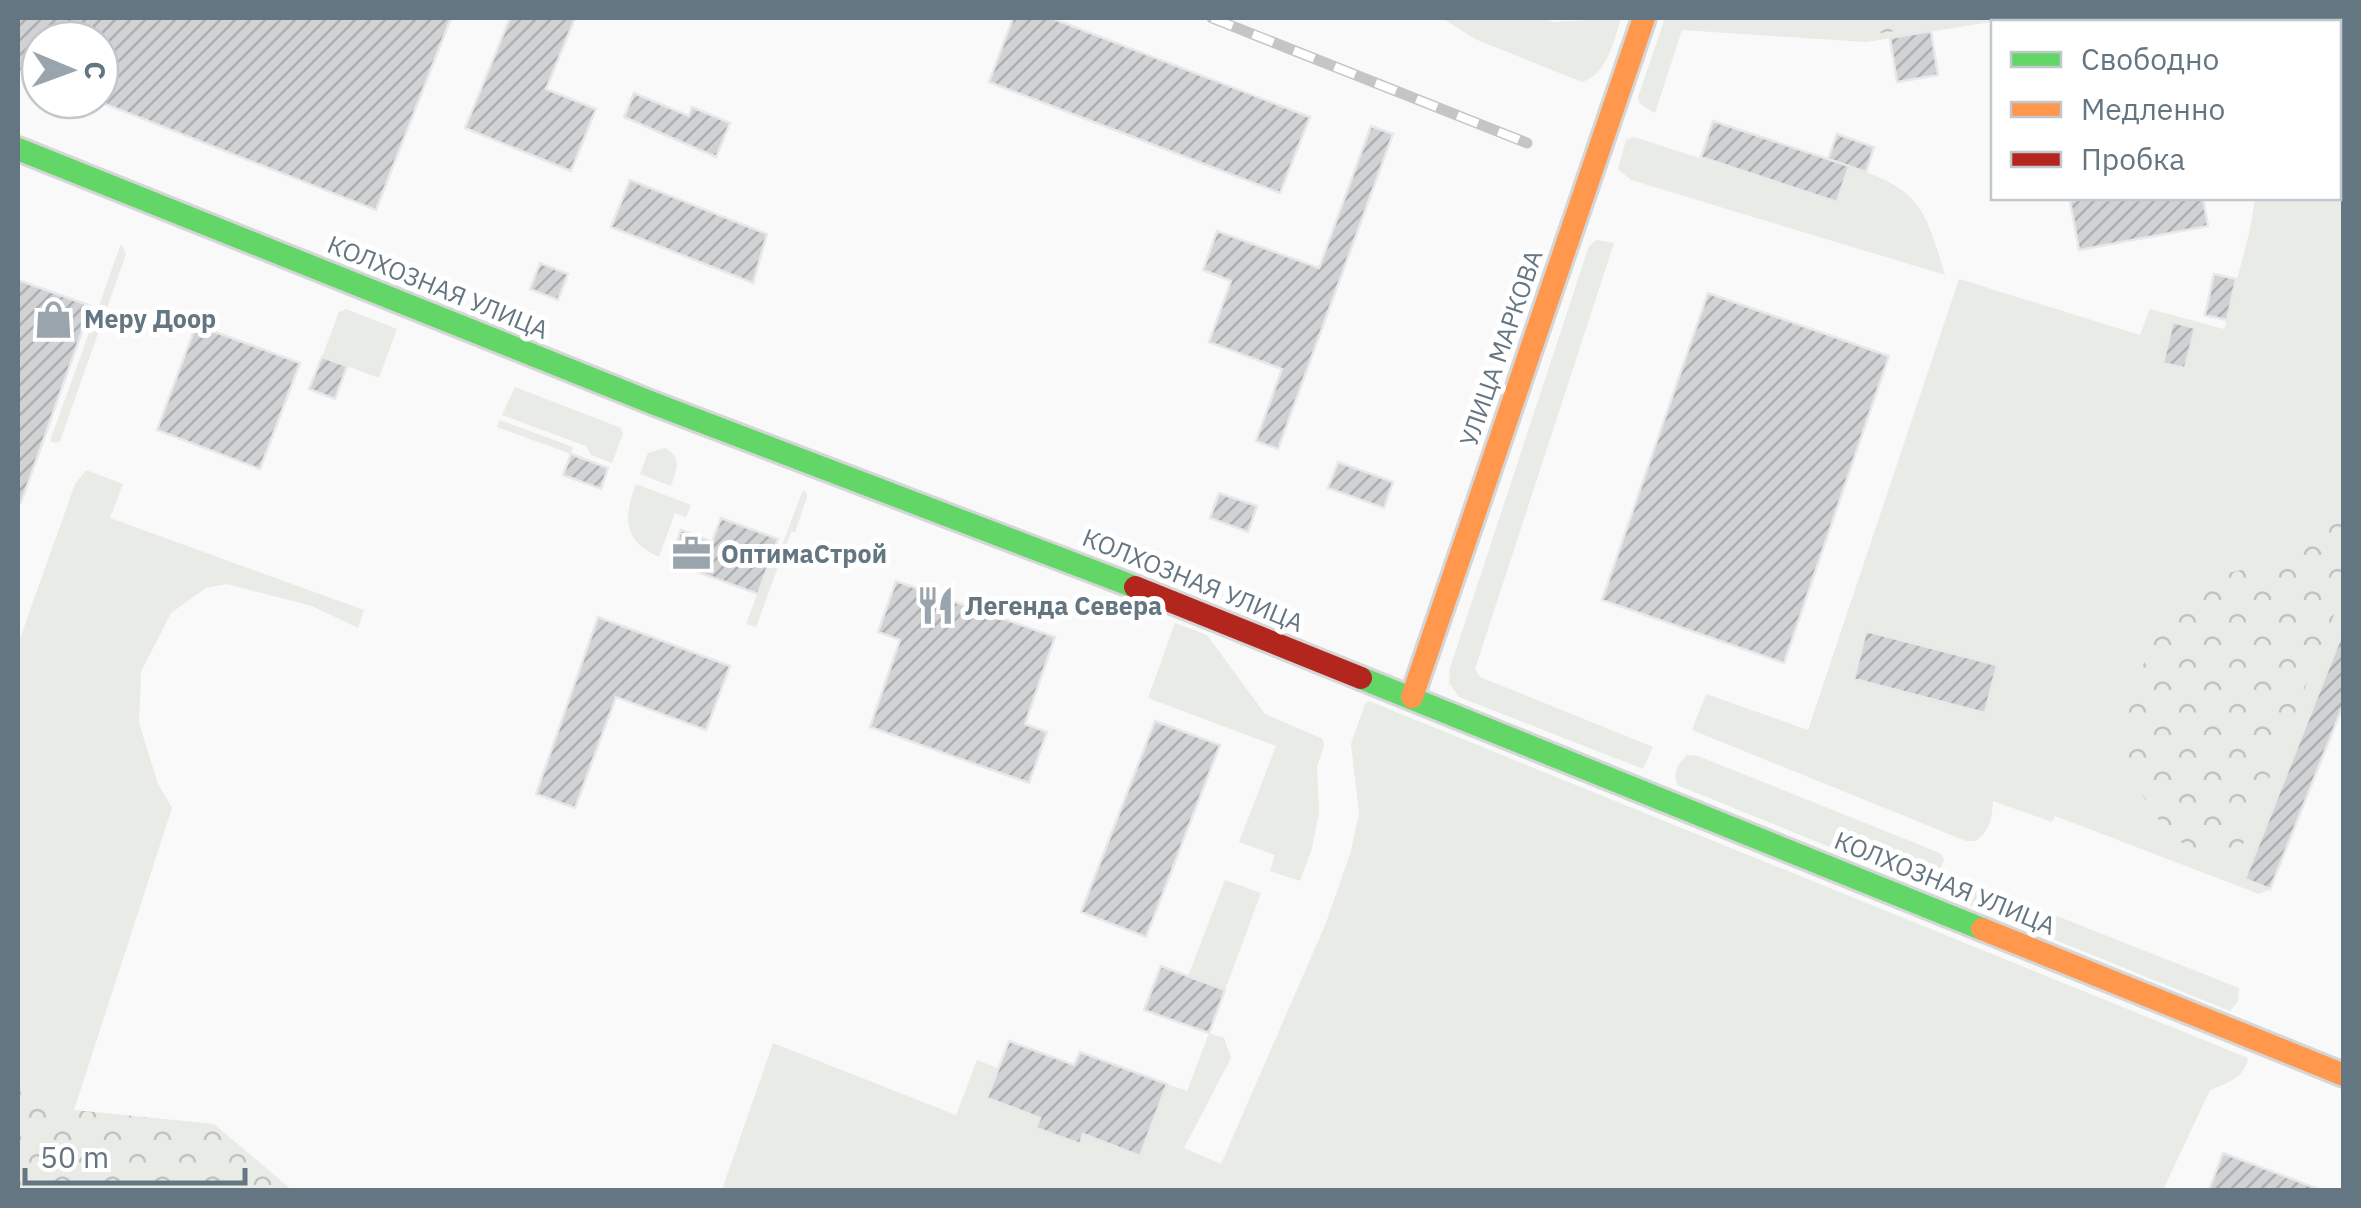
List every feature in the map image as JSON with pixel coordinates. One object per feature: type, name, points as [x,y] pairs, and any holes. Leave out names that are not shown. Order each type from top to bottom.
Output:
[{"type":"street","name":"УЛИЦА МАРКОВА","points":[[1412,697],[1644,18]]},
{"type":"street","name":"КОЛХОЗНАЯ УЛИЦА","points":[[18,149],[655,404],[1071,560],[2344,1075]]},
{"type":"green space","points":[[1442,18],[1541,18],[1555,22],[1621,18],[1603,64],[1582,82],[1475,39]]},
{"type":"green space","points":[[1665,18],[2016,18],[1866,42],[1682,30],[1655,113],[1640,104],[1638,97]]},
{"type":"green space","points":[[1843,18],[1984,18],[1868,35]]},
{"type":"green space","points":[[2241,18],[2242,20],[2162,20]]},
{"type":"green space","points":[[2343,18],[2343,104],[2341,20],[2288,20]]},
{"type":"green space","points":[[1634,137],[1836,202],[1849,166],[1872,174],[1905,192],[1916,203],[1931,232],[1945,275],[1631,180],[1618,169],[1626,140]]},
{"type":"green space","points":[[2343,164],[2343,630],[2245,879],[2270,889],[2259,894],[2055,816],[2052,822],[1993,801],[1988,828],[1976,841],[1966,841],[1692,730],[1706,694],[1808,730],[1959,279],[2140,335],[2150,309],[2224,329],[2255,200],[2341,200]]},
{"type":"green space","points":[[1597,240],[1614,243],[1475,669],[1480,677],[1653,747],[1643,769],[1459,697],[1449,683],[1450,668],[1589,246]]},
{"type":"green space","points":[[121,244],[126,254],[60,441],[55,443],[50,441]]},
{"type":"green space","points":[[346,309],[397,329],[379,378],[322,357],[339,312]]},
{"type":"green space","points":[[515,387],[621,428],[623,434],[612,463],[591,455],[586,446],[502,415]]},
{"type":"green space","points":[[500,420],[573,447],[571,454],[497,427]]},
{"type":"green space","points":[[665,448],[676,460],[671,486],[640,474],[648,453]]},
{"type":"green space","points":[[86,470],[123,484],[110,518],[364,610],[358,628],[312,606],[227,584],[206,588],[171,613],[141,672],[139,723],[158,784],[172,808],[74,1110],[18,1083],[18,644],[75,484]]},
{"type":"green space","points":[[636,484],[691,505],[686,517],[675,513],[659,557],[638,544],[629,527],[629,508]]},
{"type":"green space","points":[[803,490],[807,497],[795,532],[791,532],[756,627],[746,624],[769,563],[775,564]]},
{"type":"green space","points":[[2332,512],[2343,518],[2343,592],[2239,854],[2231,862],[2203,855],[2169,835],[2138,789],[2121,739],[2137,678],[2171,605],[2210,577],[2277,562],[2306,549]]},
{"type":"green space","points":[[1175,623],[1207,635],[1265,714],[1323,739],[1317,767],[1319,813],[1300,881],[1270,871],[1275,855],[1239,842],[1276,746],[1148,698]]},
{"type":"green space","points":[[1369,701],[2248,1058],[2246,1065],[2234,1079],[2210,1090],[2163,1190],[722,1190],[773,1043],[956,1115],[977,1060],[998,1068],[987,1099],[1040,1118],[1037,1128],[1080,1143],[1083,1134],[1139,1155],[1167,1084],[1187,1091],[1209,1033],[1224,1038],[1231,1058],[1184,1148],[1221,1164],[1326,923],[1351,851],[1359,813],[1351,744]]},
{"type":"green space","points":[[1687,755],[1698,756],[1940,853],[1944,860],[1934,885],[1926,886],[1677,785],[1677,768]]},
{"type":"green space","points":[[1225,880],[1261,893],[1225,990],[1188,976]]},
{"type":"green space","points":[[1981,886],[2239,988],[2238,1001],[2230,1011],[1962,902],[1963,895]]},
{"type":"green space","points":[[18,1083],[74,1110],[214,1124],[292,1190],[18,1190]]},
{"type":"building","points":[[18,18],[451,18],[376,210],[120,110],[120,20],[20,20],[18,70]]},
{"type":"building","points":[[510,18],[575,18],[546,89],[596,109],[571,171],[465,128]]},
{"type":"building","points":[[1013,18],[1051,18],[1310,117],[1280,193],[989,82]]},
{"type":"building","points":[[1931,31],[1938,75],[1897,82],[1890,38]]},
{"type":"building","points":[[634,93],[689,116],[692,107],[730,123],[716,157],[624,117]]},
{"type":"building","points":[[1713,121],[1849,166],[1837,202],[1701,157]]},
{"type":"building","points":[[1371,126],[1393,134],[1278,449],[1256,441],[1282,369],[1209,342],[1231,281],[1203,270],[1217,231],[1319,268]]},
{"type":"building","points":[[1837,134],[1874,147],[1866,172],[1828,159]]},
{"type":"building","points":[[630,180],[767,234],[753,283],[611,227]]},
{"type":"building","points":[[2203,200],[2208,226],[2079,250],[2070,201]]},
{"type":"building","points":[[540,263],[568,274],[558,300],[530,289]]},
{"type":"building","points":[[2214,274],[2236,279],[2227,320],[2205,315]]},
{"type":"building","points":[[18,280],[91,306],[21,503],[18,503]]},
{"type":"building","points":[[1708,293],[1889,356],[1784,663],[1602,600]]},
{"type":"building","points":[[2173,322],[2195,328],[2185,368],[2163,363]]},
{"type":"building","points":[[196,325],[300,363],[260,469],[157,430]]},
{"type":"building","points":[[322,357],[347,366],[335,399],[309,389]]},
{"type":"building","points":[[571,454],[608,468],[601,489],[563,475]]},
{"type":"building","points":[[1338,462],[1393,482],[1384,508],[1328,488]]},
{"type":"building","points":[[1219,493],[1257,506],[1248,532],[1210,518]]},
{"type":"building","points":[[721,518],[778,539],[758,594],[670,562],[681,530],[712,542]]},
{"type":"building","points":[[896,581],[1055,637],[1025,724],[1047,732],[1029,783],[870,727],[900,640],[878,632]]},
{"type":"building","points":[[598,617],[730,666],[706,730],[616,697],[575,808],[536,794]]},
{"type":"building","points":[[1866,631],[1997,665],[1985,713],[1854,679]]},
{"type":"building","points":[[2342,634],[2344,703],[2270,889],[2245,879]]},
{"type":"building","points":[[1155,721],[1220,745],[1146,937],[1081,912]]},
{"type":"building","points":[[1161,966],[1225,990],[1209,1033],[1144,1010]]},
{"type":"building","points":[[1009,1041],[1074,1065],[1080,1052],[1167,1084],[1140,1156],[1083,1134],[1080,1144],[1036,1128],[1040,1118],[987,1098]]},
{"type":"building","points":[[2223,1153],[2316,1188],[2316,1190],[2209,1190]]},
{"type":"railway","points":[[1212,18],[1527,143]]},
{"type":"traffic: fast","points":[[18,149],[655,404],[1135,587]]},
{"type":"traffic: fast","points":[[1361,678],[1982,929]]},
{"type":"traffic: slow","points":[[1412,697],[1644,18]]},
{"type":"traffic: slow","points":[[1982,929],[2344,1075]]},
{"type":"traffic: jam","points":[[1135,587],[1361,678]]},
{"type":"place","name":"Меру Доор","points":[[54,319]]},
{"type":"place","name":"ОптимаСтрой","points":[[691,554]]},
{"type":"place","name":"Легенда Севера","points":[[935,606]]}]
